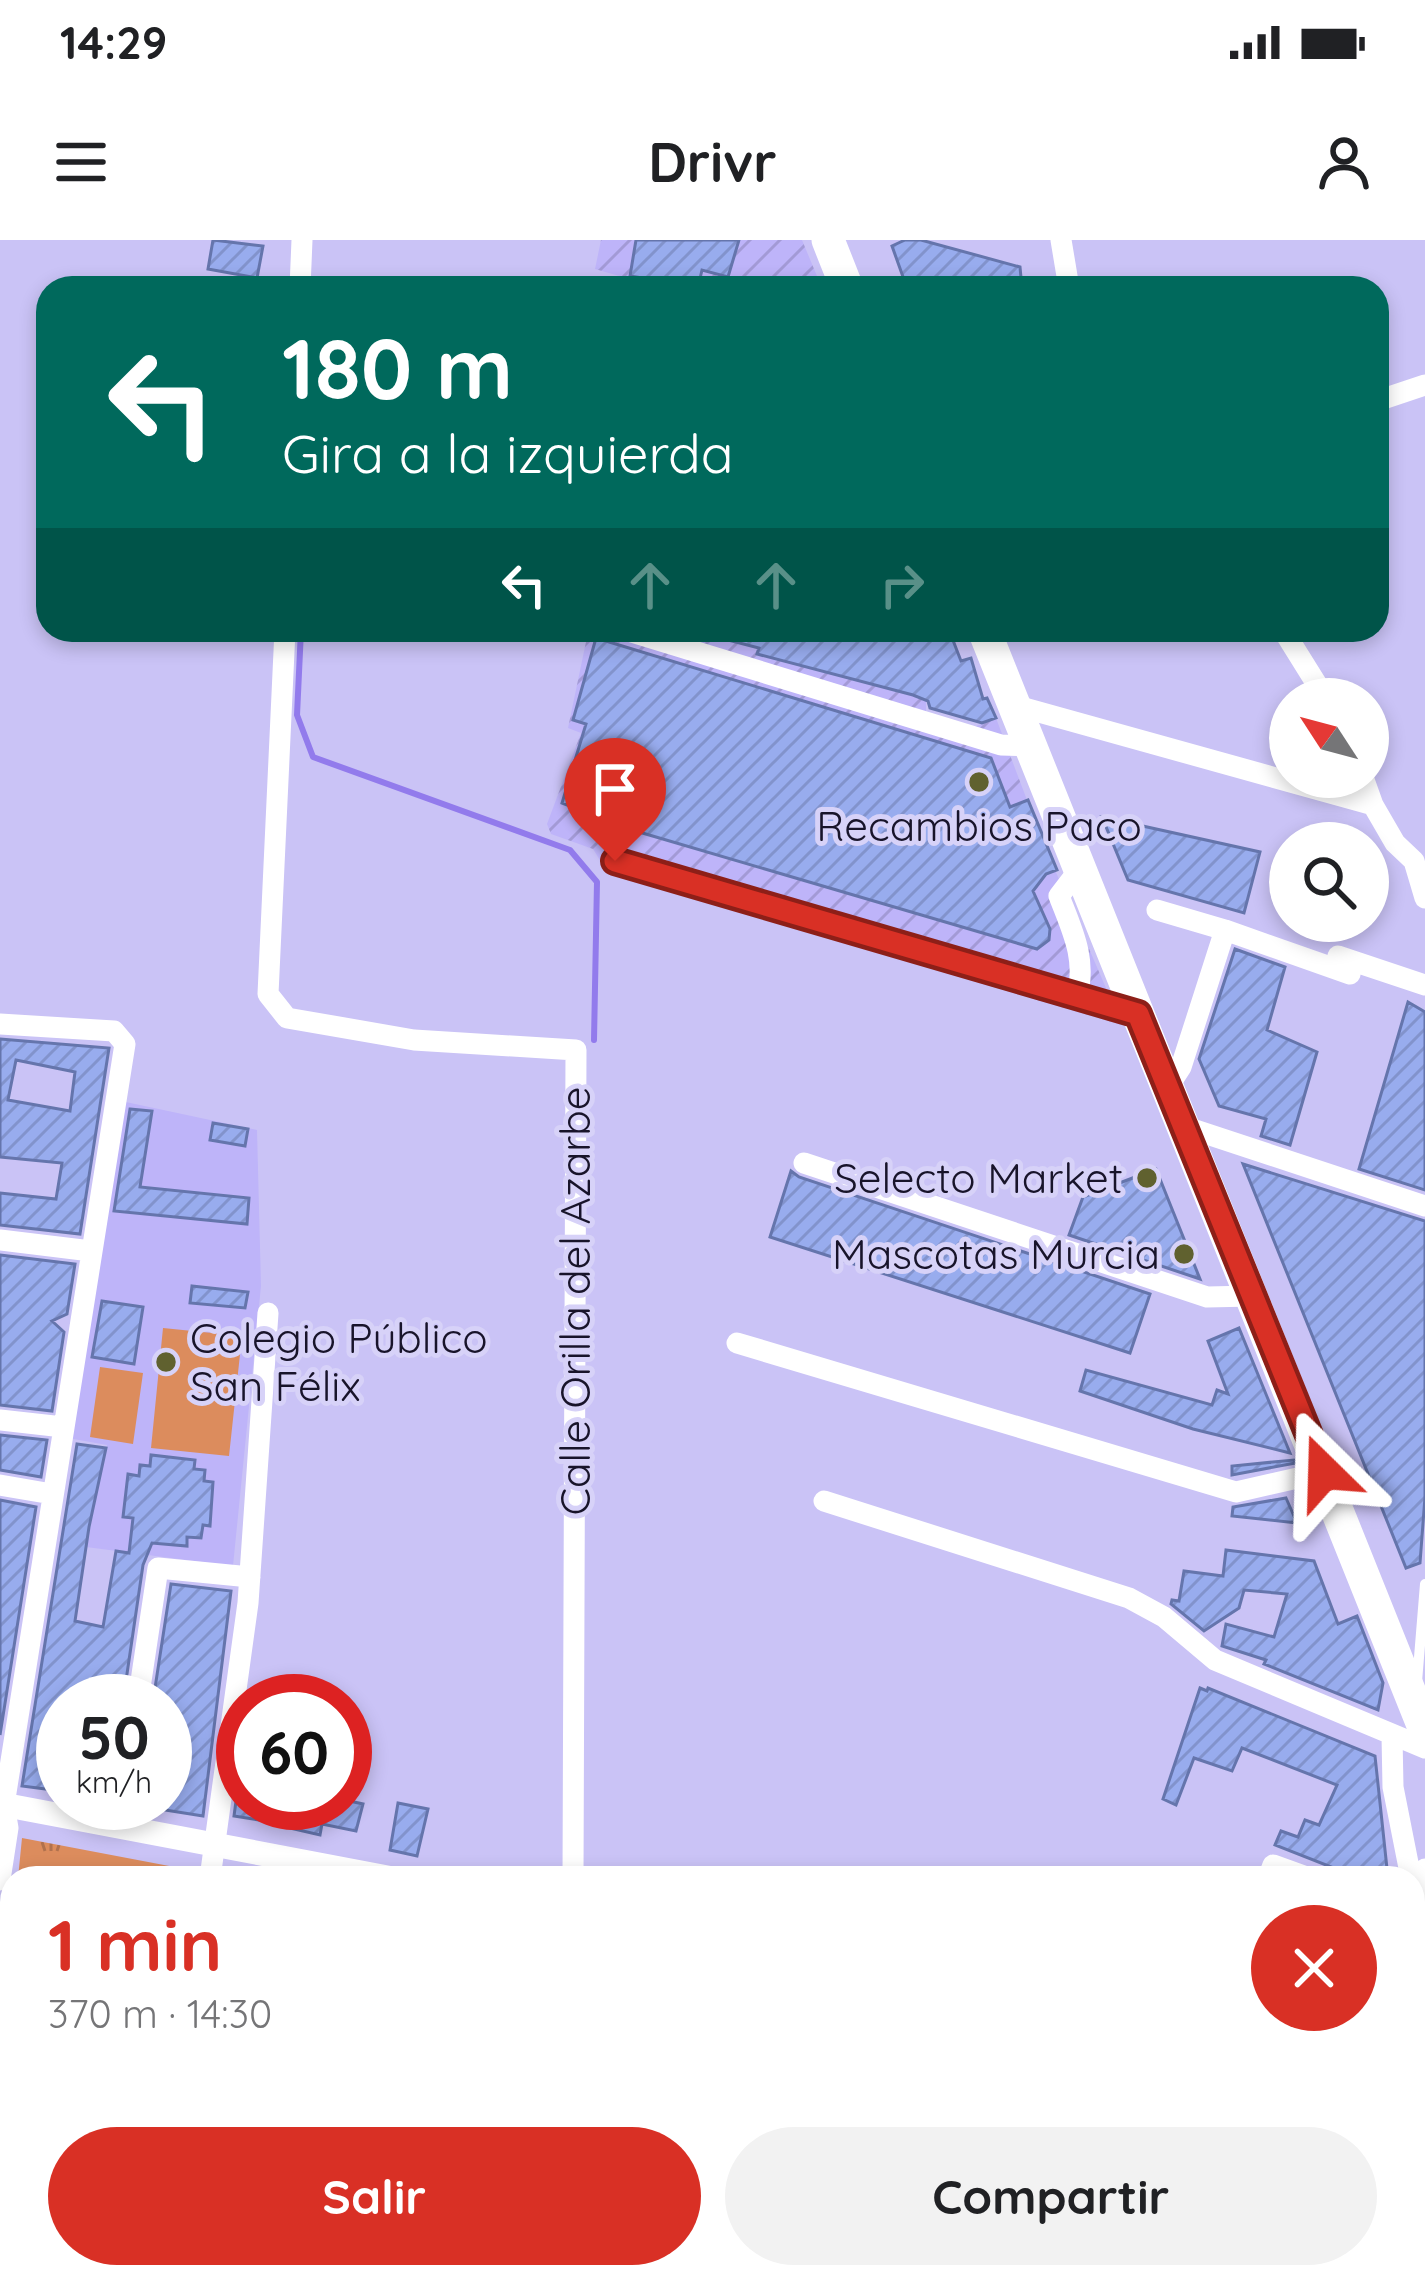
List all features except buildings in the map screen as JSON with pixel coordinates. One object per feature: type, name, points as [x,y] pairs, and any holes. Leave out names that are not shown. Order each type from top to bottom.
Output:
[{"type":"main road","points":[[828,240],[842,276]]},
{"type":"main road","points":[[989,642],[1324,1472],[1411,1723]]},
{"type":"street","points":[[300,276],[302,240]]},
{"type":"street","points":[[1061,240],[1067,276]]},
{"type":"street","points":[[1389,397],[1425,385]]},
{"type":"street","name":"Calle Orilla del Azarbe","points":[[284,642],[268,994],[286,1018],[413,1040],[576,1050],[573,1866]]},
{"type":"street","points":[[664,642],[1001,745],[1030,746]]},
{"type":"street","points":[[1291,642],[1314,678]]},
{"type":"street","points":[[1014,706],[1373,805]]},
{"type":"street","points":[[1370,798],[1395,843],[1419,862],[1425,898]]},
{"type":"street","points":[[615,861],[1138,1014]]},
{"type":"street","points":[[1077,996],[1083,974],[1080,952],[1060,896],[1079,870]]},
{"type":"street","points":[[1157,910],[1236,927],[1425,985]]},
{"type":"street","points":[[1236,927],[1351,974]]},
{"type":"street","points":[[1168,1088],[1181,1067],[1236,927]]},
{"type":"street","points":[[0,1024],[114,1031],[125,1044],[2,1805],[8,1828],[2,1866]]},
{"type":"street","points":[[1184,1126],[1425,1205]]},
{"type":"street","points":[[803,1163],[1207,1297],[1252,1296]]},
{"type":"street","points":[[0,1240],[91,1251]]},
{"type":"street","points":[[211,1866],[250,1577],[268,1313]]},
{"type":"street","points":[[737,1343],[1236,1492],[1324,1472]]},
{"type":"street","points":[[0,1420],[63,1427]]},
{"type":"street","points":[[0,1485],[52,1494]]},
{"type":"street","points":[[824,1501],[1129,1598],[1164,1617],[1214,1660],[1411,1723],[1425,1748]]},
{"type":"street","points":[[141,1674],[158,1568],[250,1577]]},
{"type":"street","points":[[1409,1866],[1393,1787],[1411,1723]]},
{"type":"street","points":[[2,1805],[36,1808]]},
{"type":"street","points":[[168,1830],[212,1844],[325,1866]]},
{"type":"lane","points":[[1411,1723],[1425,1584]]},
{"type":"shaded area","points":[[601,240],[802,240],[817,276],[619,276],[595,269]]},
{"type":"shaded area","points":[[586,642],[905,642],[926,697],[926,713],[969,729],[996,718],[1027,800],[982,818],[1046,874],[1055,870],[1122,1025],[608,873],[593,849],[551,834],[547,824],[581,733],[568,728]]},
{"type":"shaded area","name":"Colegio Público San Félix","points":[[121,1101],[257,1130],[261,1286],[233,1566],[86,1547],[107,1445],[68,1438]]},
{"type":"green space","points":[[163,1328],[242,1336],[229,1456],[151,1448]]},
{"type":"green space","points":[[100,1367],[143,1373],[133,1444],[90,1437]]},
{"type":"green space","points":[[22,1838],[169,1866],[19,1866]]},
{"type":"waterway","points":[[300,642],[297,715],[313,757],[570,850],[597,882],[594,1040]]},
{"type":"place","name":"Recambios Paco","points":[[979,782]]},
{"type":"place","name":"Selecto Market","points":[[1147,1178]]},
{"type":"place","name":"Mascotas Murcia","points":[[1184,1254]]},
{"type":"place","name":"Colegio Público San Félix","points":[[166,1362]]},
{"type":"route","points":[[615,861],[1138,1014],[1324,1472]]}]
